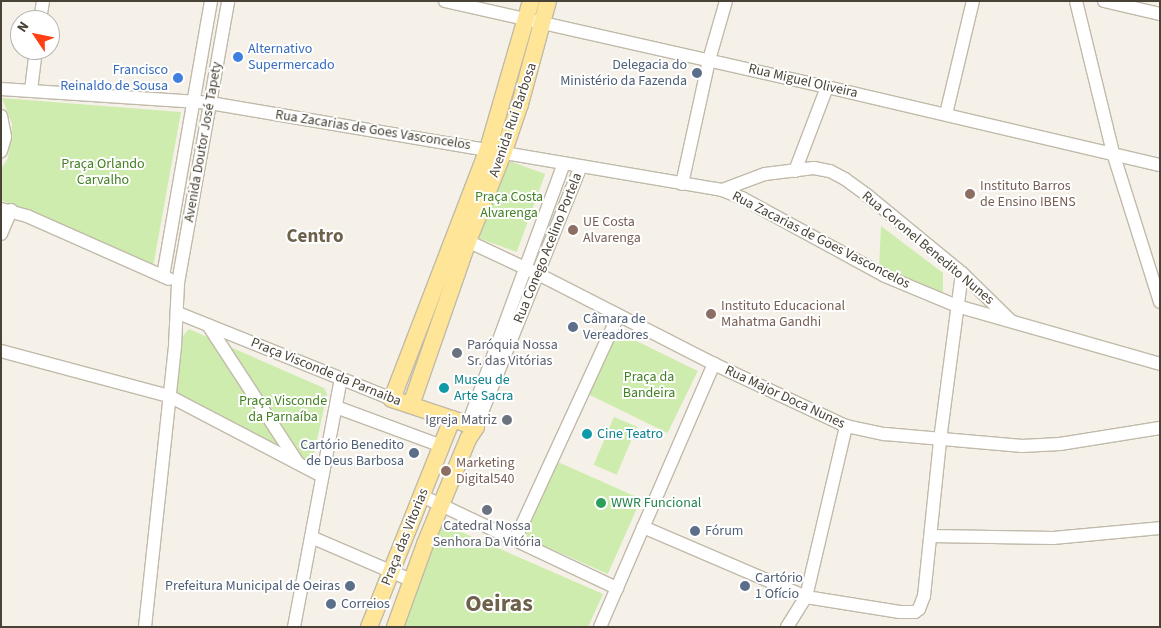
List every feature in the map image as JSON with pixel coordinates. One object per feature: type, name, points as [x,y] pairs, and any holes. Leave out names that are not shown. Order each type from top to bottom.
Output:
[{"type":"main road","name":"Avenida Rui Barbosa","points":[[532,1],[535,22]]},
{"type":"main road","name":"Avenida Rui Barbosa","points":[[392,398],[461,238],[496,150],[535,22],[548,1]]},
{"type":"main road","name":"Avenida Rui Barbosa","points":[[411,406],[461,238]]},
{"type":"main road","name":"Praça Visconde da Parnaiba","points":[[392,398],[466,427]]},
{"type":"main road","name":"Praça das Vitorias","points":[[369,627],[442,446],[466,427]]},
{"type":"main road","name":"Rua Conego Acelino Portela","points":[[394,627],[442,505],[466,427]]},
{"type":"street","name":"Avenida Doutor José Tapety","points":[[163,276],[211,1]]},
{"type":"street","name":"Avenida Doutor José Tapety","points":[[145,627],[178,313],[178,284],[228,1]]},
{"type":"street","name":"Rua Miguel Oliveira","points":[[444,1],[460,3],[535,22],[827,86],[1160,165]]},
{"type":"street","points":[[682,184],[709,60],[726,1]]},
{"type":"street","points":[[946,114],[974,1]]},
{"type":"street","points":[[1076,1],[1113,153],[1160,302]]},
{"type":"street","points":[[1104,1],[1160,14]]},
{"type":"street","points":[[31,90],[35,60]]},
{"type":"street","points":[[795,171],[827,86]]},
{"type":"street","name":"Rua Zacarias de Goes Vasconcelos","points":[[1,89],[210,102],[722,190],[742,198],[885,276],[957,306],[1012,323]]},
{"type":"street","points":[[1,116],[5,138],[1,152]]},
{"type":"street","name":"Rua Conego Acelino Portela","points":[[466,427],[564,163]]},
{"type":"street","name":"Rua Conego Acelino Portela","points":[[466,427],[538,274],[581,166]]},
{"type":"street","name":"Rua Coronel Benedito Nunes","points":[[722,190],[765,174],[814,168],[830,171],[845,179],[962,273],[1012,323],[1160,364]]},
{"type":"street","points":[[1,234],[6,210],[27,216],[178,284]]},
{"type":"street","name":"Rua Major Doca Nunes","points":[[461,238],[538,274],[714,364],[846,426],[885,434],[940,440],[1032,445],[1060,444],[1160,428]]},
{"type":"street","points":[[644,527],[806,596],[900,612],[915,612],[919,609],[924,596],[940,440],[962,273]]},
{"type":"street","name":"Praça Visconde da Parnaiba","points":[[178,313],[392,398]]},
{"type":"street","points":[[515,540],[618,316]]},
{"type":"street","points":[[208,325],[299,465]]},
{"type":"street","points":[[1,351],[169,396],[322,476]]},
{"type":"street","points":[[600,627],[714,364]]},
{"type":"street","points":[[294,627],[341,378]]},
{"type":"street","name":"Praça Visconde da Parnaiba","points":[[336,408],[442,446]]},
{"type":"street","points":[[787,627],[806,596],[846,426]]},
{"type":"street","points":[[422,496],[617,588]]},
{"type":"street","points":[[931,536],[1053,538],[1160,528]]},
{"type":"street","points":[[311,537],[411,580]]},
{"type":"green space","name":"Praça Orlando Carvalho","points":[[2,98],[181,112],[153,267],[1,200],[1,169],[8,158],[12,124]]},
{"type":"green space","name":"Praça Costa Alvarenga","points":[[501,158],[545,174],[517,252],[473,236]]},
{"type":"green space","points":[[881,226],[943,273],[943,301],[879,268]]},
{"type":"green space","name":"Praça Visconde da Parnaíba","points":[[189,329],[324,388],[327,394],[312,463],[238,427],[168,388],[175,345]]},
{"type":"green space","name":"Praça da Bandeira","points":[[616,331],[698,371],[668,433],[586,393]]},
{"type":"green space","points":[[614,417],[637,427],[617,475],[594,465]]},
{"type":"green space","points":[[558,462],[641,499],[608,574],[525,537]]},
{"type":"green space","points":[[436,521],[603,594],[588,627],[400,627]]},
{"type":"place","name":"Alternativo Supermercado","points":[[238,57]]},
{"type":"place","name":"Delegacia do Ministério da Fazenda","points":[[697,73]]},
{"type":"place","name":"Francisco Reinaldo de Sousa","points":[[178,78]]},
{"type":"place","name":"Instituto Barros de Ensino IBENS","points":[[970,194]]},
{"type":"place","name":"UE Costa Alvarenga","points":[[573,230]]},
{"type":"place","name":"Instituto Educacional Mahatma Gandhi","points":[[711,314]]},
{"type":"place","name":"Câmara de Vereadores","points":[[573,327]]},
{"type":"place","name":"Paróquia Nossa Sr. das Vitórias","points":[[457,353]]},
{"type":"place","name":"Museu de Arte Sacra","points":[[444,388]]},
{"type":"place","name":"Igreja Matriz","points":[[507,420]]},
{"type":"place","name":"Cine Teatro","points":[[587,434]]},
{"type":"place","name":"Cartório Benedito de Deus Barbosa","points":[[414,453]]},
{"type":"place","name":"Marketing Digital540","points":[[446,471]]},
{"type":"place","name":"WWR Funcional","points":[[601,503]]},
{"type":"place","name":"Catedral Nossa Senhora Da Vitória","points":[[487,510]]},
{"type":"place","name":"Fórum","points":[[695,531]]},
{"type":"place","name":"Prefeitura Municipal de Oeiras","points":[[350,586]]},
{"type":"place","name":"Cartório 1 Ofício","points":[[745,586]]},
{"type":"place","name":"Correios","points":[[331,604]]},
{"type":"district","name":"Centro","points":[[315,237]]},
{"type":"district","name":"Oeiras","points":[[499,604]]}]
